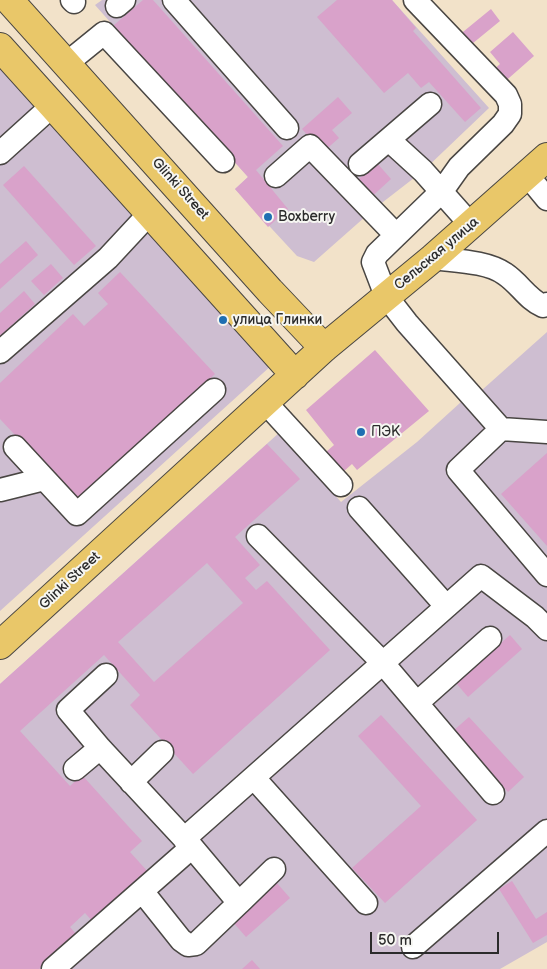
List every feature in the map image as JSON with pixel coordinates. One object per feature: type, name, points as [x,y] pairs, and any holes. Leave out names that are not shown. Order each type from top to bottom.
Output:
[{"type":"main road","name":"Glinki Street","points":[[0,645],[324,348],[270,291],[68,63],[9,0]]},
{"type":"main road","points":[[0,47],[148,214],[295,375]]},
{"type":"main road","name":"Сельская улица","points":[[324,348],[433,258],[528,176],[547,157]]},
{"type":"street","points":[[174,0],[287,128]]},
{"type":"street","points":[[415,0],[506,95],[510,104],[510,114],[503,124],[459,167],[442,191],[395,234],[377,254],[373,262],[386,296],[407,324],[501,429],[547,432]]},
{"type":"street","points":[[68,63],[104,33],[223,161]]},
{"type":"street","points":[[360,164],[430,104]]},
{"type":"street","points":[[0,153],[52,106]]},
{"type":"street","points":[[388,140],[442,191],[471,225]]},
{"type":"street","points":[[276,176],[310,146],[395,234]]},
{"type":"street","points":[[528,176],[547,199]]},
{"type":"street","points":[[0,352],[108,258],[148,214]]},
{"type":"street","points":[[433,258],[483,266],[503,272],[517,283],[532,301],[543,306],[547,304]]},
{"type":"street","points":[[15,447],[77,514],[214,390]]},
{"type":"street","points":[[266,402],[341,485]]},
{"type":"street","points":[[501,429],[458,470],[547,575]]},
{"type":"street","points":[[0,490],[44,479]]},
{"type":"street","points":[[359,508],[446,606]]},
{"type":"street","points":[[258,536],[382,662],[493,793]]},
{"type":"street","points":[[53,969],[142,891],[254,778],[382,662],[481,576],[535,617],[547,629]]},
{"type":"street","points":[[417,703],[490,638]]},
{"type":"street","points":[[106,676],[68,710],[100,748],[188,843],[239,903]]},
{"type":"street","points":[[75,769],[100,748]]},
{"type":"street","points":[[131,782],[162,752]]},
{"type":"street","points":[[254,778],[366,903]]},
{"type":"street","points":[[413,947],[547,831]]},
{"type":"street","points":[[142,891],[181,940],[188,945],[196,944],[274,869]]},
{"type":"shaded area","points":[[102,0],[392,0],[489,108],[423,171],[374,209],[314,262],[297,256],[235,189],[248,177],[95,5]]},
{"type":"shaded area","points":[[0,57],[273,364],[0,611]]},
{"type":"shaded area","points":[[414,317],[482,390],[547,332],[547,942],[500,969],[0,969],[0,684],[280,432],[341,502],[417,442],[461,402],[398,332]]},
{"type":"building","points":[[143,0],[153,0],[283,146],[256,170],[288,209],[268,227],[235,189],[248,177],[113,26]]},
{"type":"building","points":[[337,0],[392,0],[416,28],[413,31],[481,108],[465,122],[429,82],[421,88],[408,73],[384,93],[317,17]]},
{"type":"building","points":[[491,9],[500,21],[467,48],[458,36]]},
{"type":"building","points":[[513,32],[534,56],[501,85],[490,73],[500,64],[490,52]]},
{"type":"building","points":[[338,97],[352,113],[332,130],[339,138],[323,152],[302,129]]},
{"type":"building","points":[[377,163],[391,179],[367,201],[352,185]]},
{"type":"building","points":[[24,166],[96,246],[74,265],[3,185]]},
{"type":"building","points":[[26,241],[38,255],[0,289],[0,264]]},
{"type":"building","points":[[51,264],[63,278],[44,295],[31,281]]},
{"type":"building","points":[[120,272],[215,374],[78,502],[0,419],[0,383],[73,314],[84,326],[108,304],[98,293]]},
{"type":"building","points":[[24,291],[35,304],[0,336],[0,313]]},
{"type":"building","points":[[375,350],[429,411],[357,470],[352,464],[343,472],[326,452],[334,445],[306,410]]},
{"type":"building","points":[[267,444],[300,479],[235,537],[260,565],[245,578],[256,590],[267,581],[330,650],[193,774],[130,705],[140,695],[104,655],[20,731],[70,786],[82,775],[142,841],[130,852],[149,873],[94,923],[85,913],[70,927],[77,935],[39,969],[0,969],[0,684]],"holes":[[[207,563],[243,603],[154,682],[118,642]]]},
{"type":"building","points":[[547,453],[547,546],[501,494]]},
{"type":"building","points":[[510,635],[522,649],[468,697],[456,683]]},
{"type":"building","points":[[381,715],[477,820],[385,903],[352,868],[421,806],[358,736]]},
{"type":"building","points":[[469,717],[524,777],[508,792],[453,731]]},
{"type":"building","points":[[512,881],[536,919],[547,912],[547,935],[533,943],[499,889]]},
{"type":"building","points":[[276,882],[290,898],[246,937],[232,921]]},
{"type":"building","points":[[252,960],[260,969],[242,969]]},
{"type":"place","name":"Boxberry","points":[[268,217]]},
{"type":"place","name":"улица Глинки","points":[[223,320]]},
{"type":"place","name":"ПЭК","points":[[361,432]]}]
